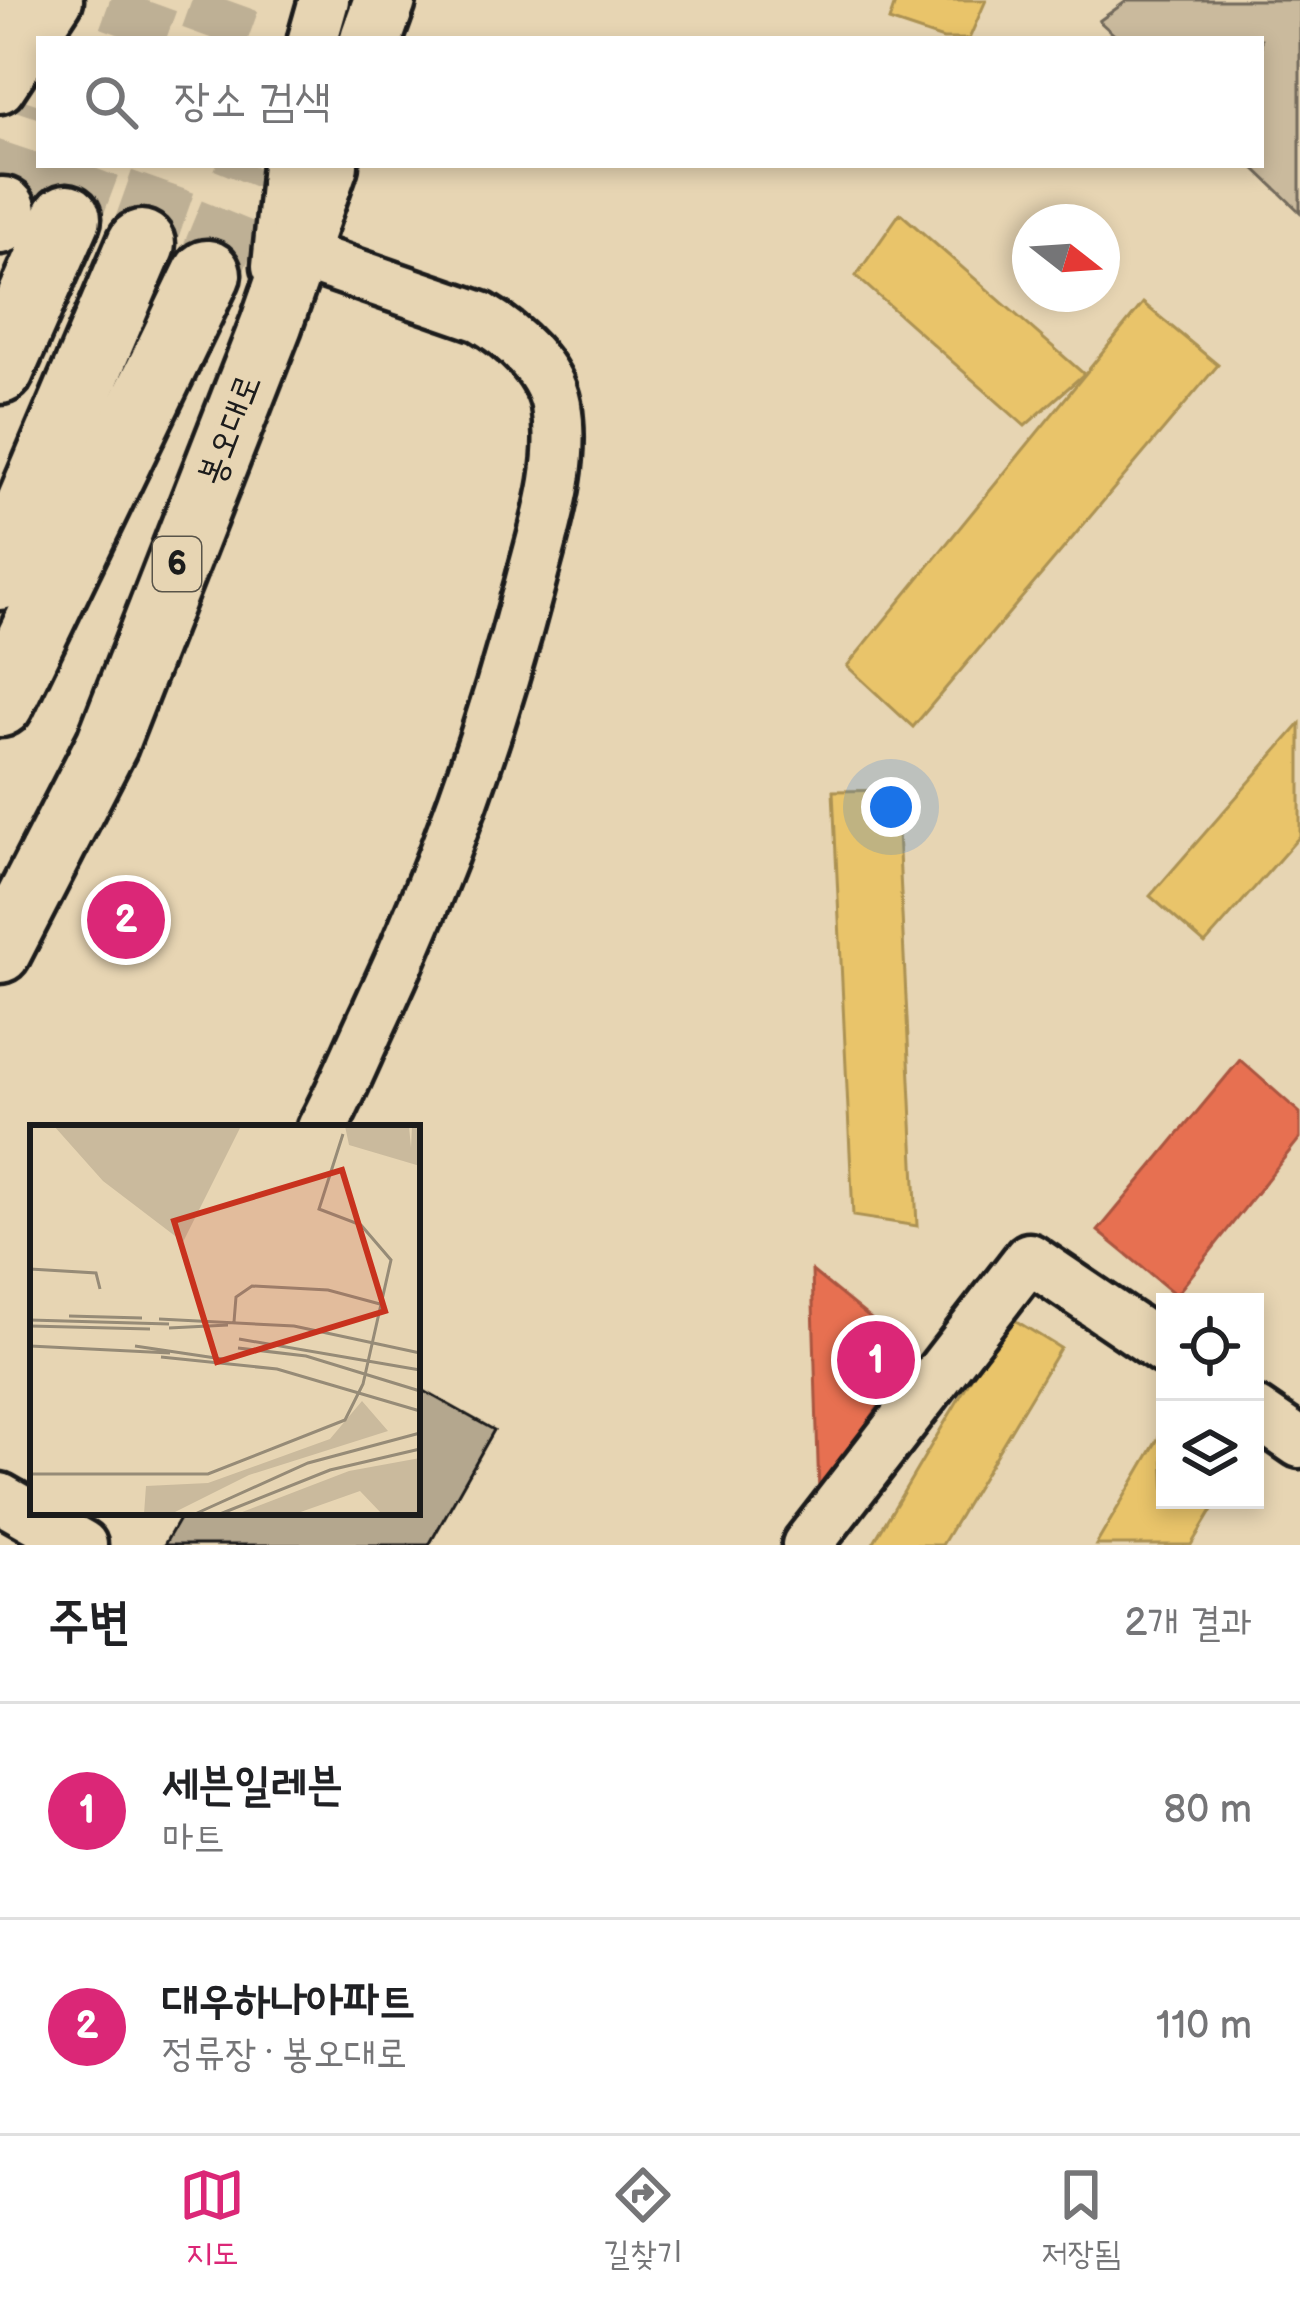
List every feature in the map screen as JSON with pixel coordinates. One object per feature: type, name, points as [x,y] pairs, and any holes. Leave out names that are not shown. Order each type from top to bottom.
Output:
[{"type":"highway","points":[[0,370],[68,218]]},
{"type":"highway","points":[[0,576],[141,244]]},
{"type":"highway","points":[[0,703],[207,274]]},
{"type":"main road","points":[[0,22],[10,0]]},
{"type":"main road","points":[[372,36],[385,0]]},
{"type":"main road","name":"봉오대로","points":[[0,952],[107,744],[271,325],[326,168]]},
{"type":"lane","points":[[0,88],[58,0]]},
{"type":"lane","points":[[314,36],[324,0]]},
{"type":"lane","points":[[271,325],[286,168]]},
{"type":"lane","points":[[296,253],[481,317],[502,329],[530,357],[555,399],[560,442],[553,494],[500,700],[430,898],[323,1125]]},
{"type":"lane","points":[[808,1545],[1029,1258],[1156,1344]]},
{"type":"lane","points":[[1264,1418],[1300,1443]]},
{"type":"lane","points":[[0,1498],[30,1511]]},
{"type":"lane","points":[[40,1515],[77,1531]]},
{"type":"shaded area","points":[[1128,0],[1300,0],[1300,212],[1254,168],[1264,168],[1264,36],[1116,36],[1099,21]]},
{"type":"building: 주거","points":[[896,0],[986,0],[970,36],[934,36],[889,21]]},
{"type":"building: 주거","points":[[900,213],[1084,374],[1025,426],[856,276]]},
{"type":"building: 주거","points":[[1143,303],[1218,365],[913,727],[847,666]]},
{"type":"building: 주거","points":[[1300,724],[1300,836],[1205,944],[1150,896]]},
{"type":"building: 주거","points":[[896,790],[917,1226],[853,1216],[833,791]]},
{"type":"building: 주거","points":[[1008,1316],[1060,1348],[942,1545],[872,1545]]},
{"type":"building: 주거","points":[[1156,1442],[1156,1509],[1213,1509],[1191,1545],[1096,1545]]},
{"type":"building: 상업","points":[[1240,1060],[1300,1113],[1300,1138],[1178,1293],[1098,1231]]},
{"type":"building: 상업","points":[[812,1271],[914,1354],[819,1494]]},
{"type":"building: 기타","points":[[420,1389],[494,1430],[429,1545],[164,1545],[181,1515],[420,1515]]},
{"type":"tunnel","points":[[132,36],[145,0]]},
{"type":"tunnel","points":[[214,36],[227,0]]},
{"type":"tunnel","points":[[3,211],[36,114]]},
{"type":"tunnel","points":[[67,218],[86,168]]},
{"type":"tunnel","points":[[141,244],[168,168]]},
{"type":"tunnel","points":[[207,274],[251,168]]},
{"type":"place","name":"대우하나아파트","points":[[126,920]]},
{"type":"place","name":"세븐일레븐","points":[[876,1360]]}]
